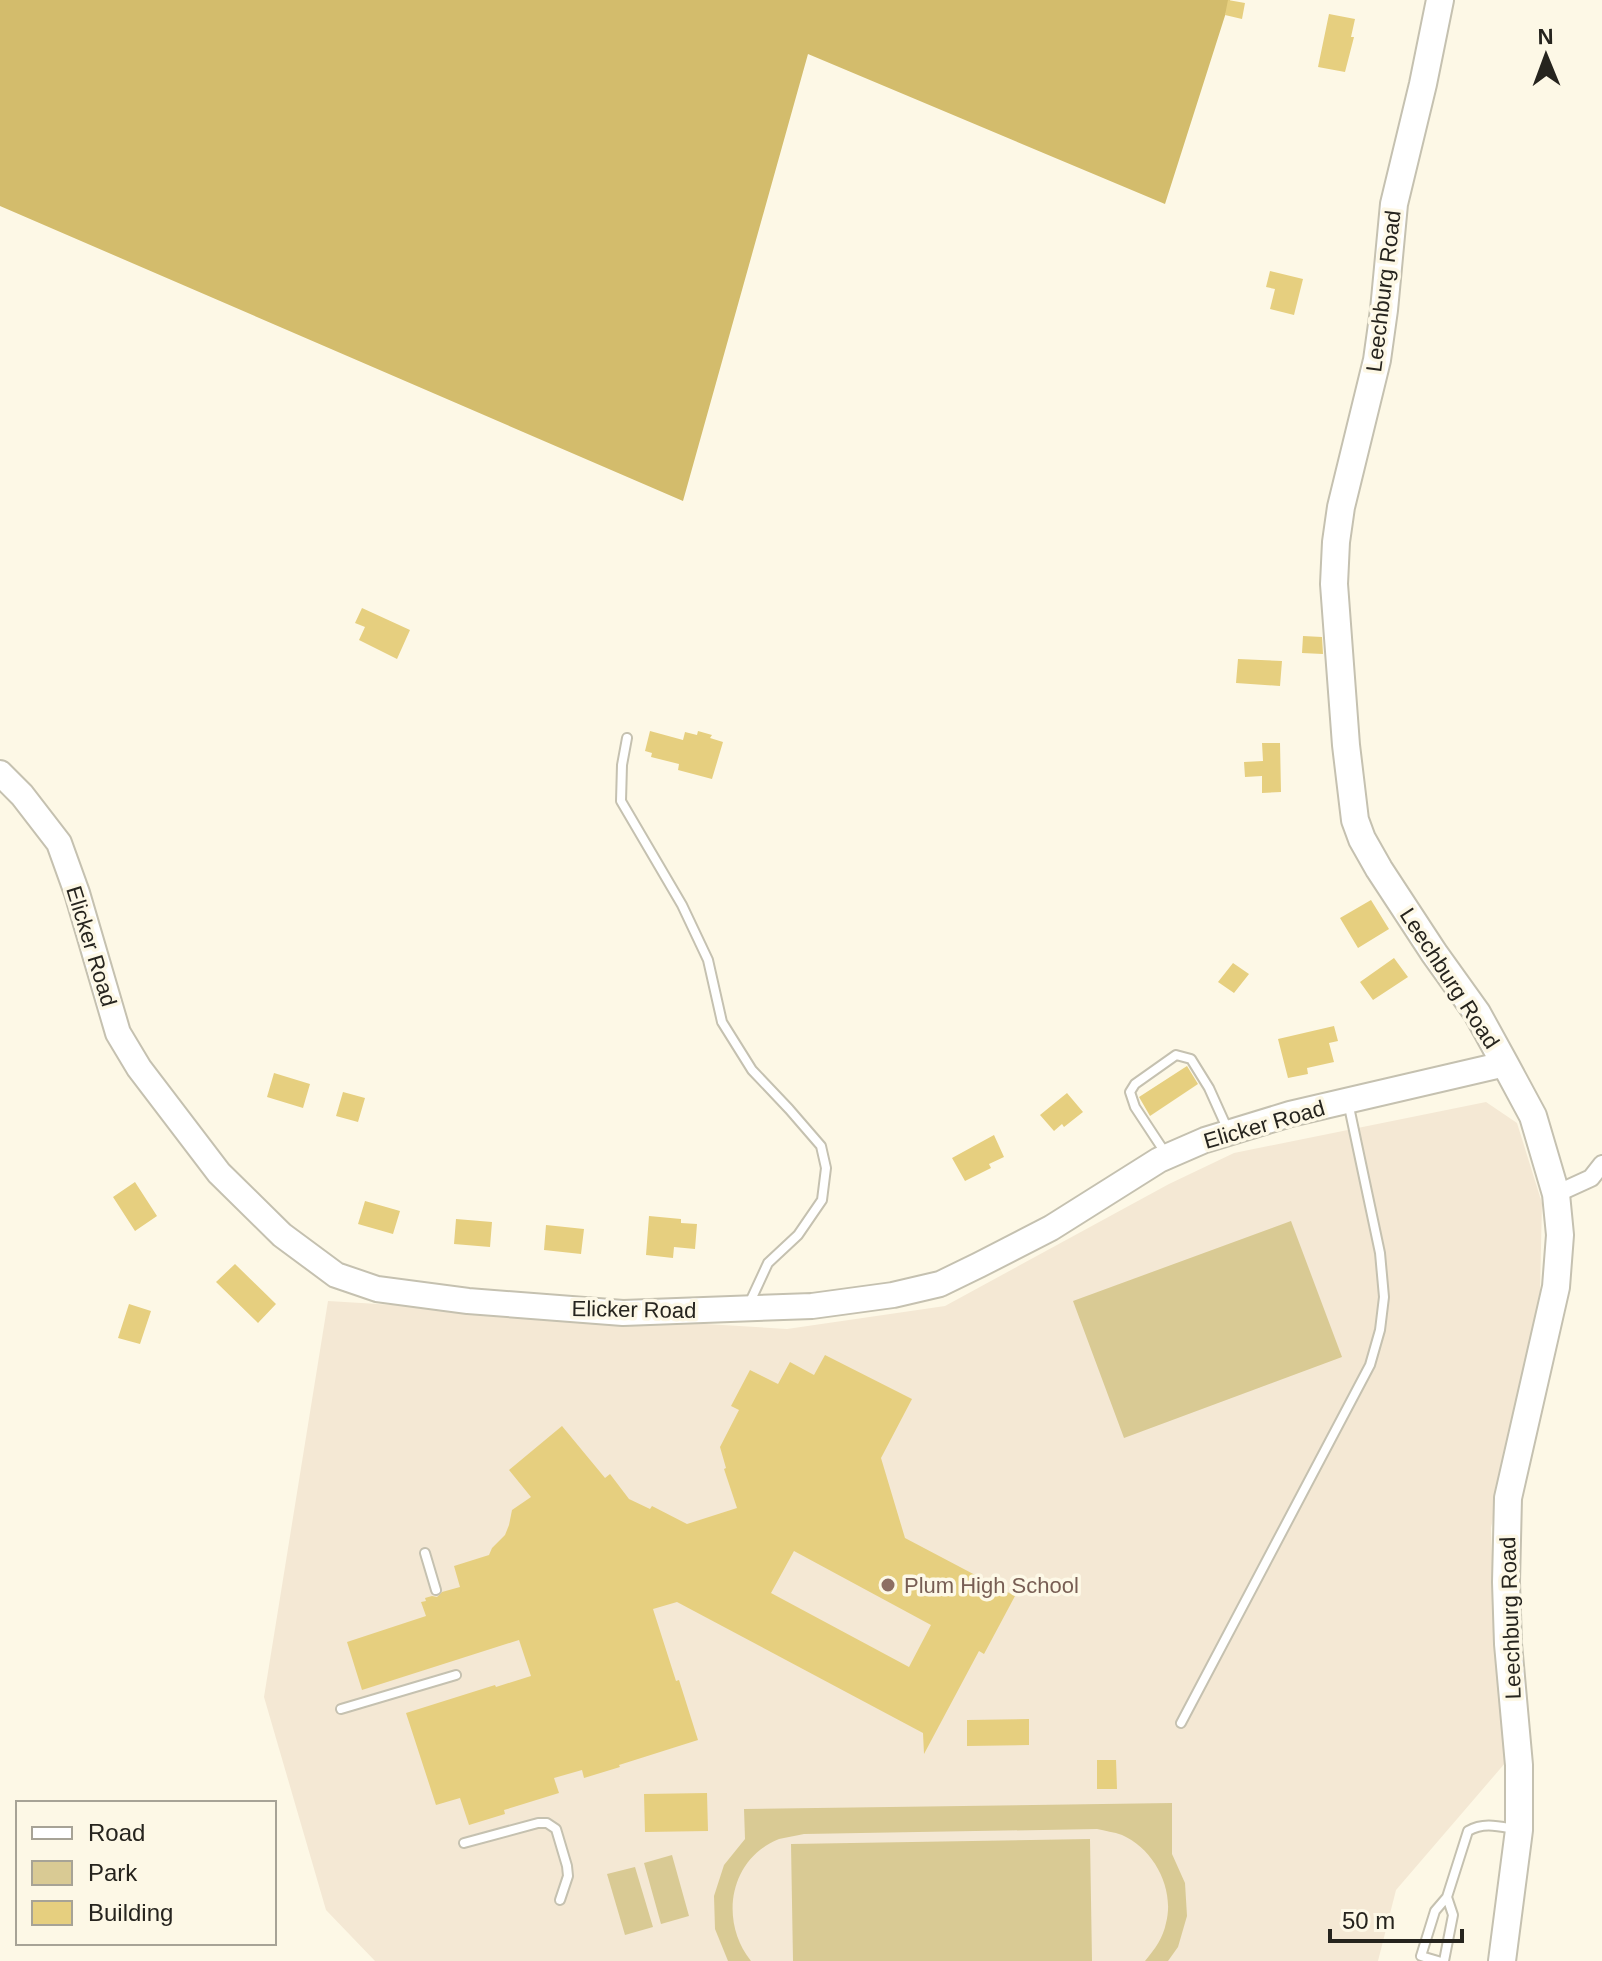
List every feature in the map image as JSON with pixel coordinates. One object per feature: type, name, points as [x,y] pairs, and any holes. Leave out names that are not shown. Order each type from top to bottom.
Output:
[{"type":"main road","name":"Leechburg Road","points":[[1440,0],[1394,204],[1379,348],[1341,507],[1334,584],[1355,820],[1379,869],[1477,1013],[1533,1116],[1556,1194],[1560,1235],[1556,1287],[1508,1498],[1508,1644],[1519,1765],[1519,1830],[1502,1961]]},
{"type":"street","name":"Elicker Road","points":[[0,773],[22,795],[59,843],[118,1033],[139,1068],[219,1173],[282,1235],[336,1275],[377,1289],[490,1303],[623,1313],[812,1306],[893,1295],[940,1284],[1051,1228],[1167,1157],[1205,1140],[1290,1114],[1505,1064]]},
{"type":"street","points":[[1556,1194],[1591,1178],[1602,1164]]},
{"type":"lane","points":[[627,738],[622,765],[621,801],[682,905],[708,960],[722,1022],[752,1070],[821,1146],[826,1168],[822,1200],[798,1235],[768,1263],[747,1308]]},
{"type":"lane","points":[[1167,1157],[1135,1107],[1130,1092],[1135,1084],[1176,1055],[1191,1059],[1209,1088],[1229,1133]]},
{"type":"lane","points":[[1181,1723],[1370,1365],[1380,1330],[1384,1297],[1380,1253],[1348,1101]]},
{"type":"lane","points":[[425,1553],[436,1590]]},
{"type":"lane","points":[[341,1709],[456,1675]]},
{"type":"lane","points":[[464,1843],[547,1823],[556,1829],[567,1866],[568,1876],[560,1900]]},
{"type":"lane","points":[[1447,1897],[1453,1915],[1441,1961],[1421,1956],[1435,1911],[1447,1897],[1468,1831],[1478,1825],[1519,1830]]},
{"type":"shaded area","points":[[0,0],[1230,0],[1165,204],[808,54],[683,501],[0,206]]},
{"type":"shaded area","name":"Plum High School","points":[[1486,1102],[1517,1123],[1542,1203],[1540,1292],[1491,1528],[1495,1642],[1506,1762],[1396,1890],[1378,1961],[375,1961],[326,1910],[264,1697],[328,1301],[787,1329],[945,1306],[1169,1184],[1234,1153]]},
{"type":"green space","points":[[1291,1221],[1342,1357],[1124,1438],[1073,1301]]},
{"type":"green space","points":[[1172,1803],[1172,1854],[1185,1883],[1187,1916],[1178,1947],[1168,1961],[1145,1961],[1163,1934],[1166,1923],[1167,1897],[1159,1872],[1144,1850],[1133,1841],[1097,1829],[804,1834],[779,1839],[762,1848],[749,1861],[734,1892],[735,1928],[751,1961],[728,1961],[715,1929],[714,1896],[724,1865],[745,1839],[744,1809]]},
{"type":"green space","points":[[1090,1839],[1092,1961],[793,1961],[791,1844]]},
{"type":"green space","points":[[672,1855],[689,1916],[661,1924],[644,1863]]},
{"type":"green space","points":[[635,1867],[653,1927],[625,1935],[607,1874]]},
{"type":"building","points":[[1228,0],[1245,3],[1242,19],[1225,15]]},
{"type":"building","points":[[1329,14],[1355,19],[1345,72],[1318,67]]},
{"type":"building","points":[[1270,271],[1303,279],[1294,315],[1270,309],[1275,289],[1266,287]]},
{"type":"building","points":[[362,608],[410,630],[397,659],[359,640],[365,627],[355,623]]},
{"type":"building","points":[[1303,636],[1322,637],[1323,654],[1302,653]]},
{"type":"building","points":[[1238,659],[1282,661],[1280,686],[1236,683]]},
{"type":"building","points":[[650,731],[683,740],[685,732],[697,735],[698,731],[723,742],[712,779],[678,770],[679,764],[651,757],[652,753],[645,751]]},
{"type":"building","points":[[1262,743],[1280,743],[1281,792],[1262,793],[1262,776],[1245,777],[1244,762],[1263,761]]},
{"type":"building","points":[[1371,900],[1389,929],[1358,948],[1340,918]]},
{"type":"building","points":[[1394,958],[1408,977],[1373,1000],[1360,982]]},
{"type":"building","points":[[1233,963],[1249,974],[1234,993],[1218,982]]},
{"type":"building","points":[[1334,1026],[1338,1041],[1329,1043],[1334,1062],[1307,1068],[1308,1074],[1288,1078],[1278,1039]]},
{"type":"building","points":[[1187,1066],[1198,1084],[1150,1116],[1139,1097]]},
{"type":"building","points":[[274,1073],[310,1084],[303,1108],[267,1097]]},
{"type":"building","points":[[343,1092],[365,1098],[358,1122],[336,1116]]},
{"type":"building","points":[[1067,1093],[1083,1112],[1054,1131],[1040,1115]]},
{"type":"building","points":[[994,1135],[1004,1157],[989,1164],[991,1168],[965,1181],[952,1158]]},
{"type":"building","points":[[135,1182],[157,1216],[135,1231],[113,1197]]},
{"type":"building","points":[[365,1201],[400,1211],[393,1234],[358,1224]]},
{"type":"building","points":[[649,1216],[697,1224],[695,1249],[674,1247],[673,1258],[646,1255]]},
{"type":"building","points":[[456,1219],[492,1222],[490,1247],[454,1244]]},
{"type":"building","points":[[546,1225],[584,1229],[581,1254],[544,1250]]},
{"type":"building","points":[[235,1264],[276,1304],[258,1323],[216,1282]]},
{"type":"building","points":[[129,1304],[151,1311],[140,1344],[118,1338]]},
{"type":"building","points":[[825,1355],[912,1399],[881,1458],[905,1538],[1015,1596],[984,1654],[979,1651],[924,1754],[923,1733],[677,1602],[653,1609],[698,1740],[584,1778],[582,1770],[554,1778],[559,1793],[504,1810],[505,1814],[469,1825],[460,1798],[436,1805],[406,1713],[531,1676],[519,1640],[362,1690],[347,1642],[426,1616],[421,1602],[426,1601],[425,1598],[437,1597],[442,1592],[460,1587],[454,1566],[489,1555],[505,1535],[512,1510],[531,1497],[509,1470],[562,1426],[605,1478],[610,1474],[629,1499],[650,1509],[652,1506],[687,1524],[737,1508],[720,1447],[739,1410],[731,1406],[750,1370],[778,1384],[790,1362],[814,1375]],"holes":[[[794,1551],[931,1625],[909,1667],[771,1593]]]},
{"type":"building","points":[[1029,1719],[1029,1745],[967,1746],[967,1720]]},
{"type":"building","points":[[1097,1760],[1116,1760],[1117,1789],[1097,1789]]},
{"type":"building","points":[[707,1793],[708,1831],[645,1832],[644,1794]]},
{"type":"place","name":"Plum High School","points":[[888,1585]]}]
